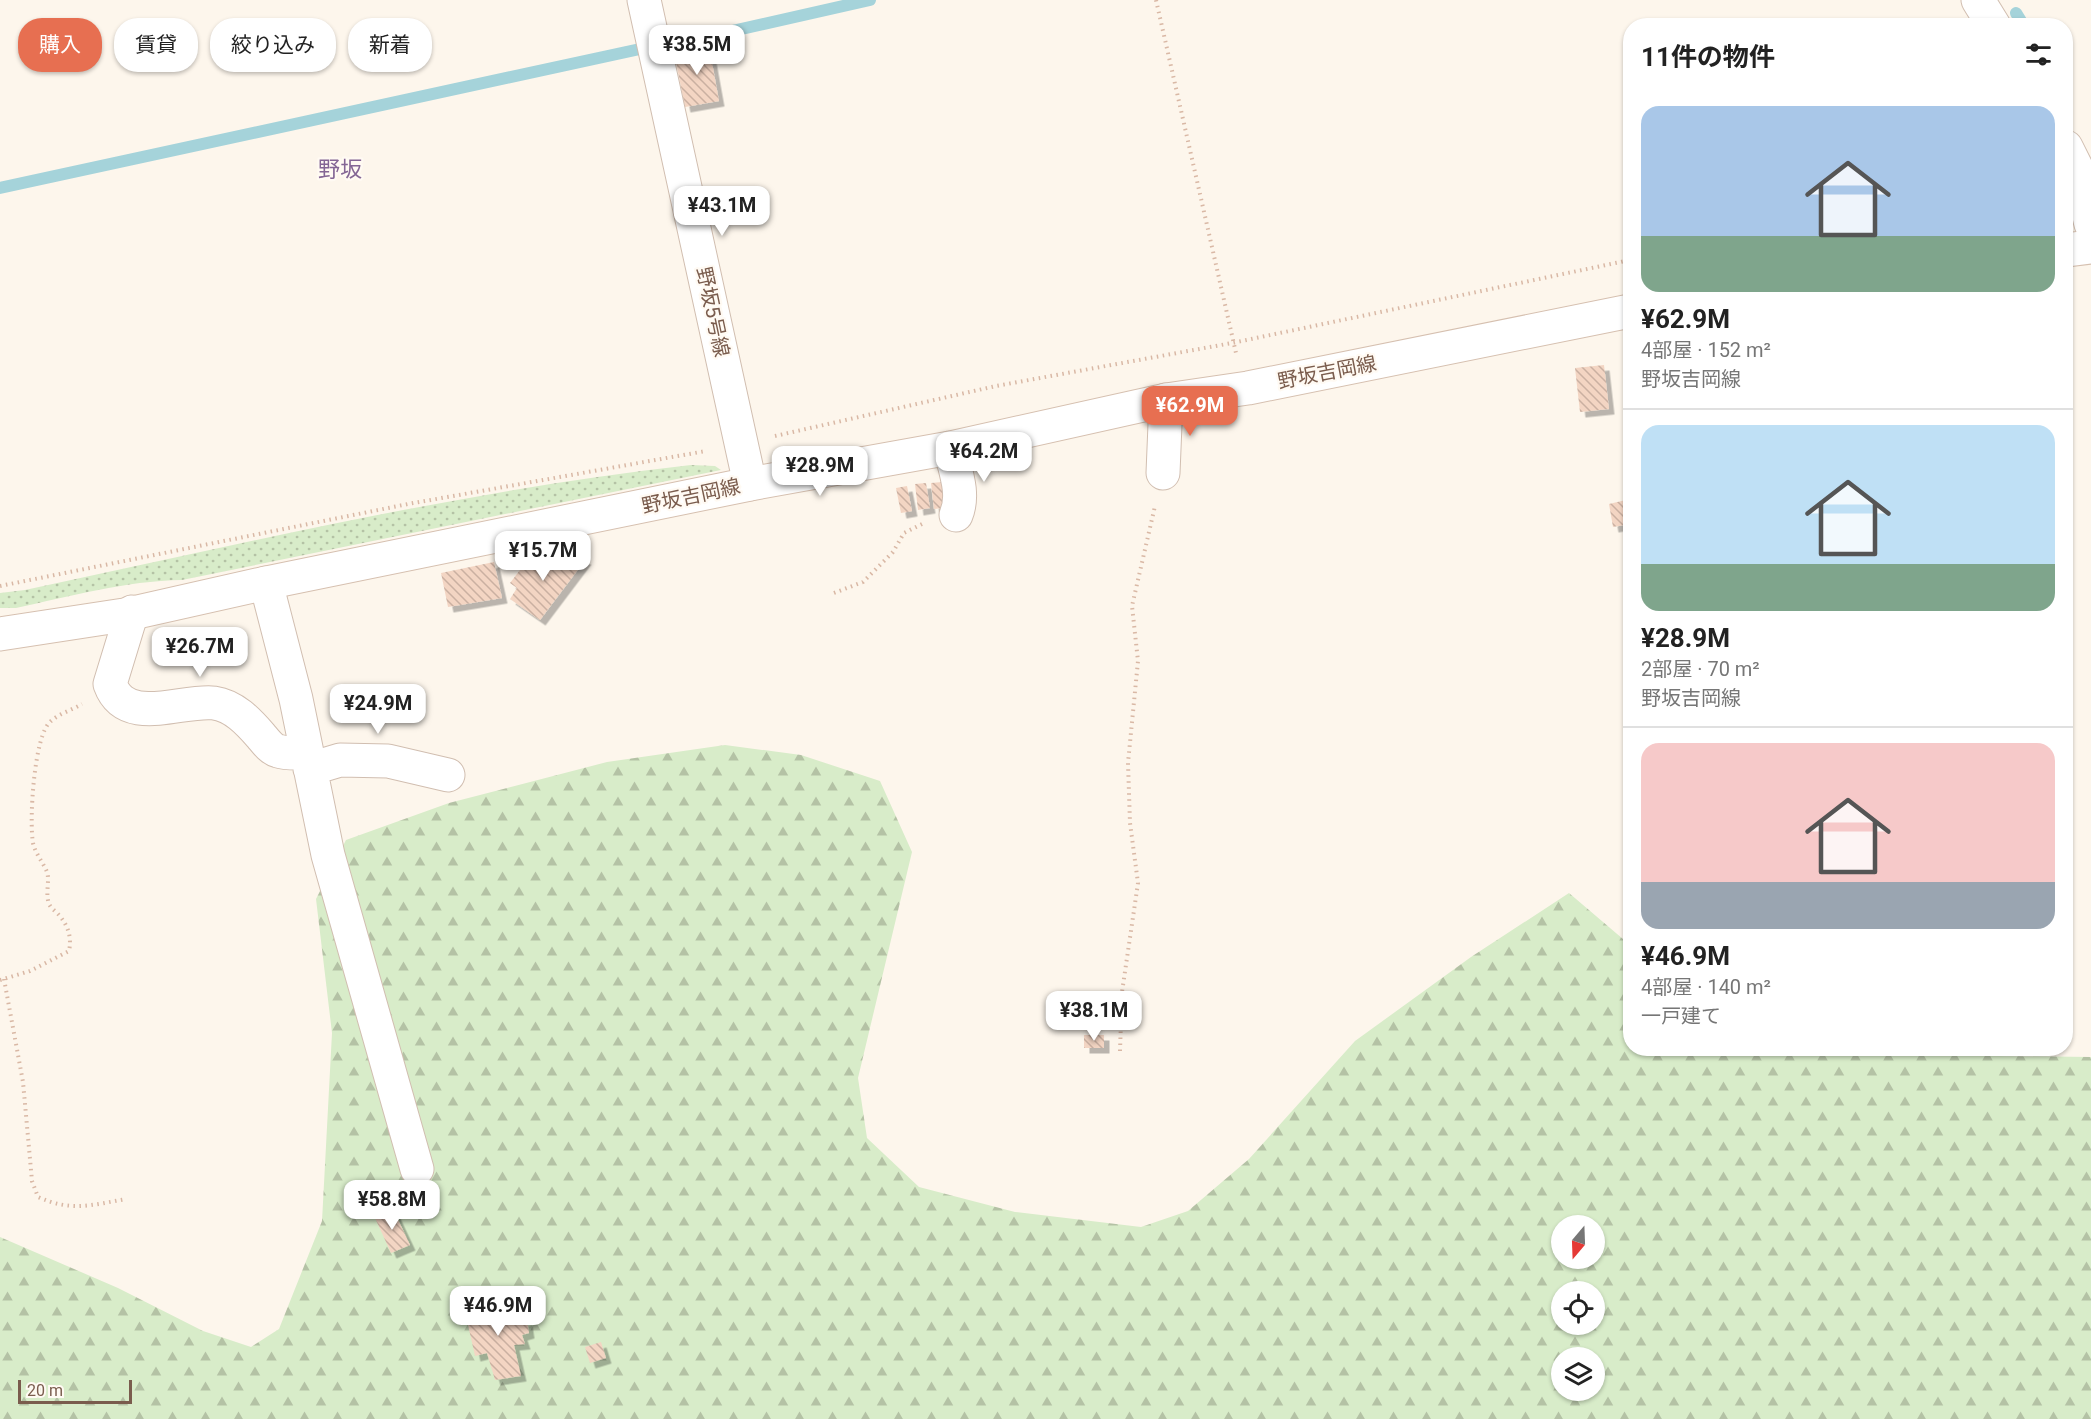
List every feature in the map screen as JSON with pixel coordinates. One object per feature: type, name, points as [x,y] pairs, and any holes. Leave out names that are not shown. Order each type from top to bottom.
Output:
[{"type":"street","name":"野坂5号線","points":[[644,0],[750,484]]},
{"type":"street","points":[[1978,0],[1989,18]]},
{"type":"street","points":[[2073,161],[2078,171],[2091,224]]},
{"type":"street","points":[[2073,249],[2091,247]]},
{"type":"street","name":"野坂吉岡線","points":[[0,634],[132,612],[750,484],[950,448],[1166,400],[1248,387],[1623,312]]},
{"type":"street","points":[[1163,473],[1166,400]]},
{"type":"street","points":[[950,448],[960,492],[960,505],[956,515]]},
{"type":"street","points":[[266,583],[296,699],[328,855],[417,1169]]},
{"type":"street","points":[[132,612],[110,684],[122,701],[133,706],[156,710],[211,703],[229,706],[270,746],[308,761],[388,761],[448,775]]},
{"type":"path","points":[[1156,0],[1232,343],[1248,387]]},
{"type":"path","points":[[0,586],[408,504],[654,462],[996,386],[1232,343],[1623,261]]},
{"type":"path","points":[[1120,1051],[1122,992],[1138,883],[1130,823],[1128,763],[1138,661],[1132,606],[1163,473]]},
{"type":"path","points":[[834,594],[863,582],[893,552],[904,533],[920,524],[947,523],[956,515]]},
{"type":"path","points":[[111,688],[50,721],[42,732],[35,764],[33,842],[39,861],[47,872],[49,905],[64,921],[71,939],[69,951],[30,971],[2,980],[23,1082],[33,1181],[38,1197],[51,1203],[77,1207],[126,1199]]},
{"type":"green space","points":[[691,465],[715,466],[721,470],[182,580],[119,586],[16,608],[0,608],[0,593],[25,590],[273,536],[523,488]]},
{"type":"green space","points":[[725,745],[801,755],[880,781],[912,852],[858,1078],[867,1138],[919,1187],[1015,1212],[1141,1227],[1188,1211],[1249,1159],[1355,1041],[1471,957],[1569,893],[1623,939],[1623,1056],[2091,1057],[2091,1419],[0,1419],[0,1237],[118,1288],[203,1331],[251,1347],[279,1329],[322,1221],[332,1033],[316,899],[346,840],[449,803],[607,762]]},
{"type":"building","points":[[709,46],[719,101],[685,107],[674,52]]},
{"type":"building","points":[[1604,365],[1609,409],[1580,412],[1575,368]]},
{"type":"building","points":[[942,482],[944,508],[934,509],[931,483]]},
{"type":"building","points":[[926,483],[930,508],[918,510],[915,484]]},
{"type":"building","points":[[907,486],[912,511],[901,513],[896,488]]},
{"type":"building","points":[[1623,501],[1623,525],[1613,527],[1609,504]]},
{"type":"building","points":[[533,553],[586,559],[540,620],[510,599],[517,588],[510,583]]},
{"type":"building","points":[[494,562],[502,598],[448,607],[441,573]]},
{"type":"building","points":[[1084,1035],[1104,1035],[1104,1048],[1084,1048]]},
{"type":"building","points":[[393,1209],[410,1245],[391,1253],[375,1218]]},
{"type":"building","points":[[500,1299],[502,1305],[515,1301],[519,1322],[527,1320],[529,1333],[522,1335],[525,1344],[514,1345],[521,1376],[495,1380],[487,1353],[475,1356],[466,1316],[477,1313],[476,1307]]},
{"type":"building","points":[[601,1342],[606,1358],[590,1363],[585,1347]]},
{"type":"waterway","points":[[670,45],[870,0]]},
{"type":"waterway","points":[[2016,13],[2019,18]]},
{"type":"waterway","points":[[0,188],[640,49]]},
{"type":"district","name":"野坂","points":[[340,169]]}]
